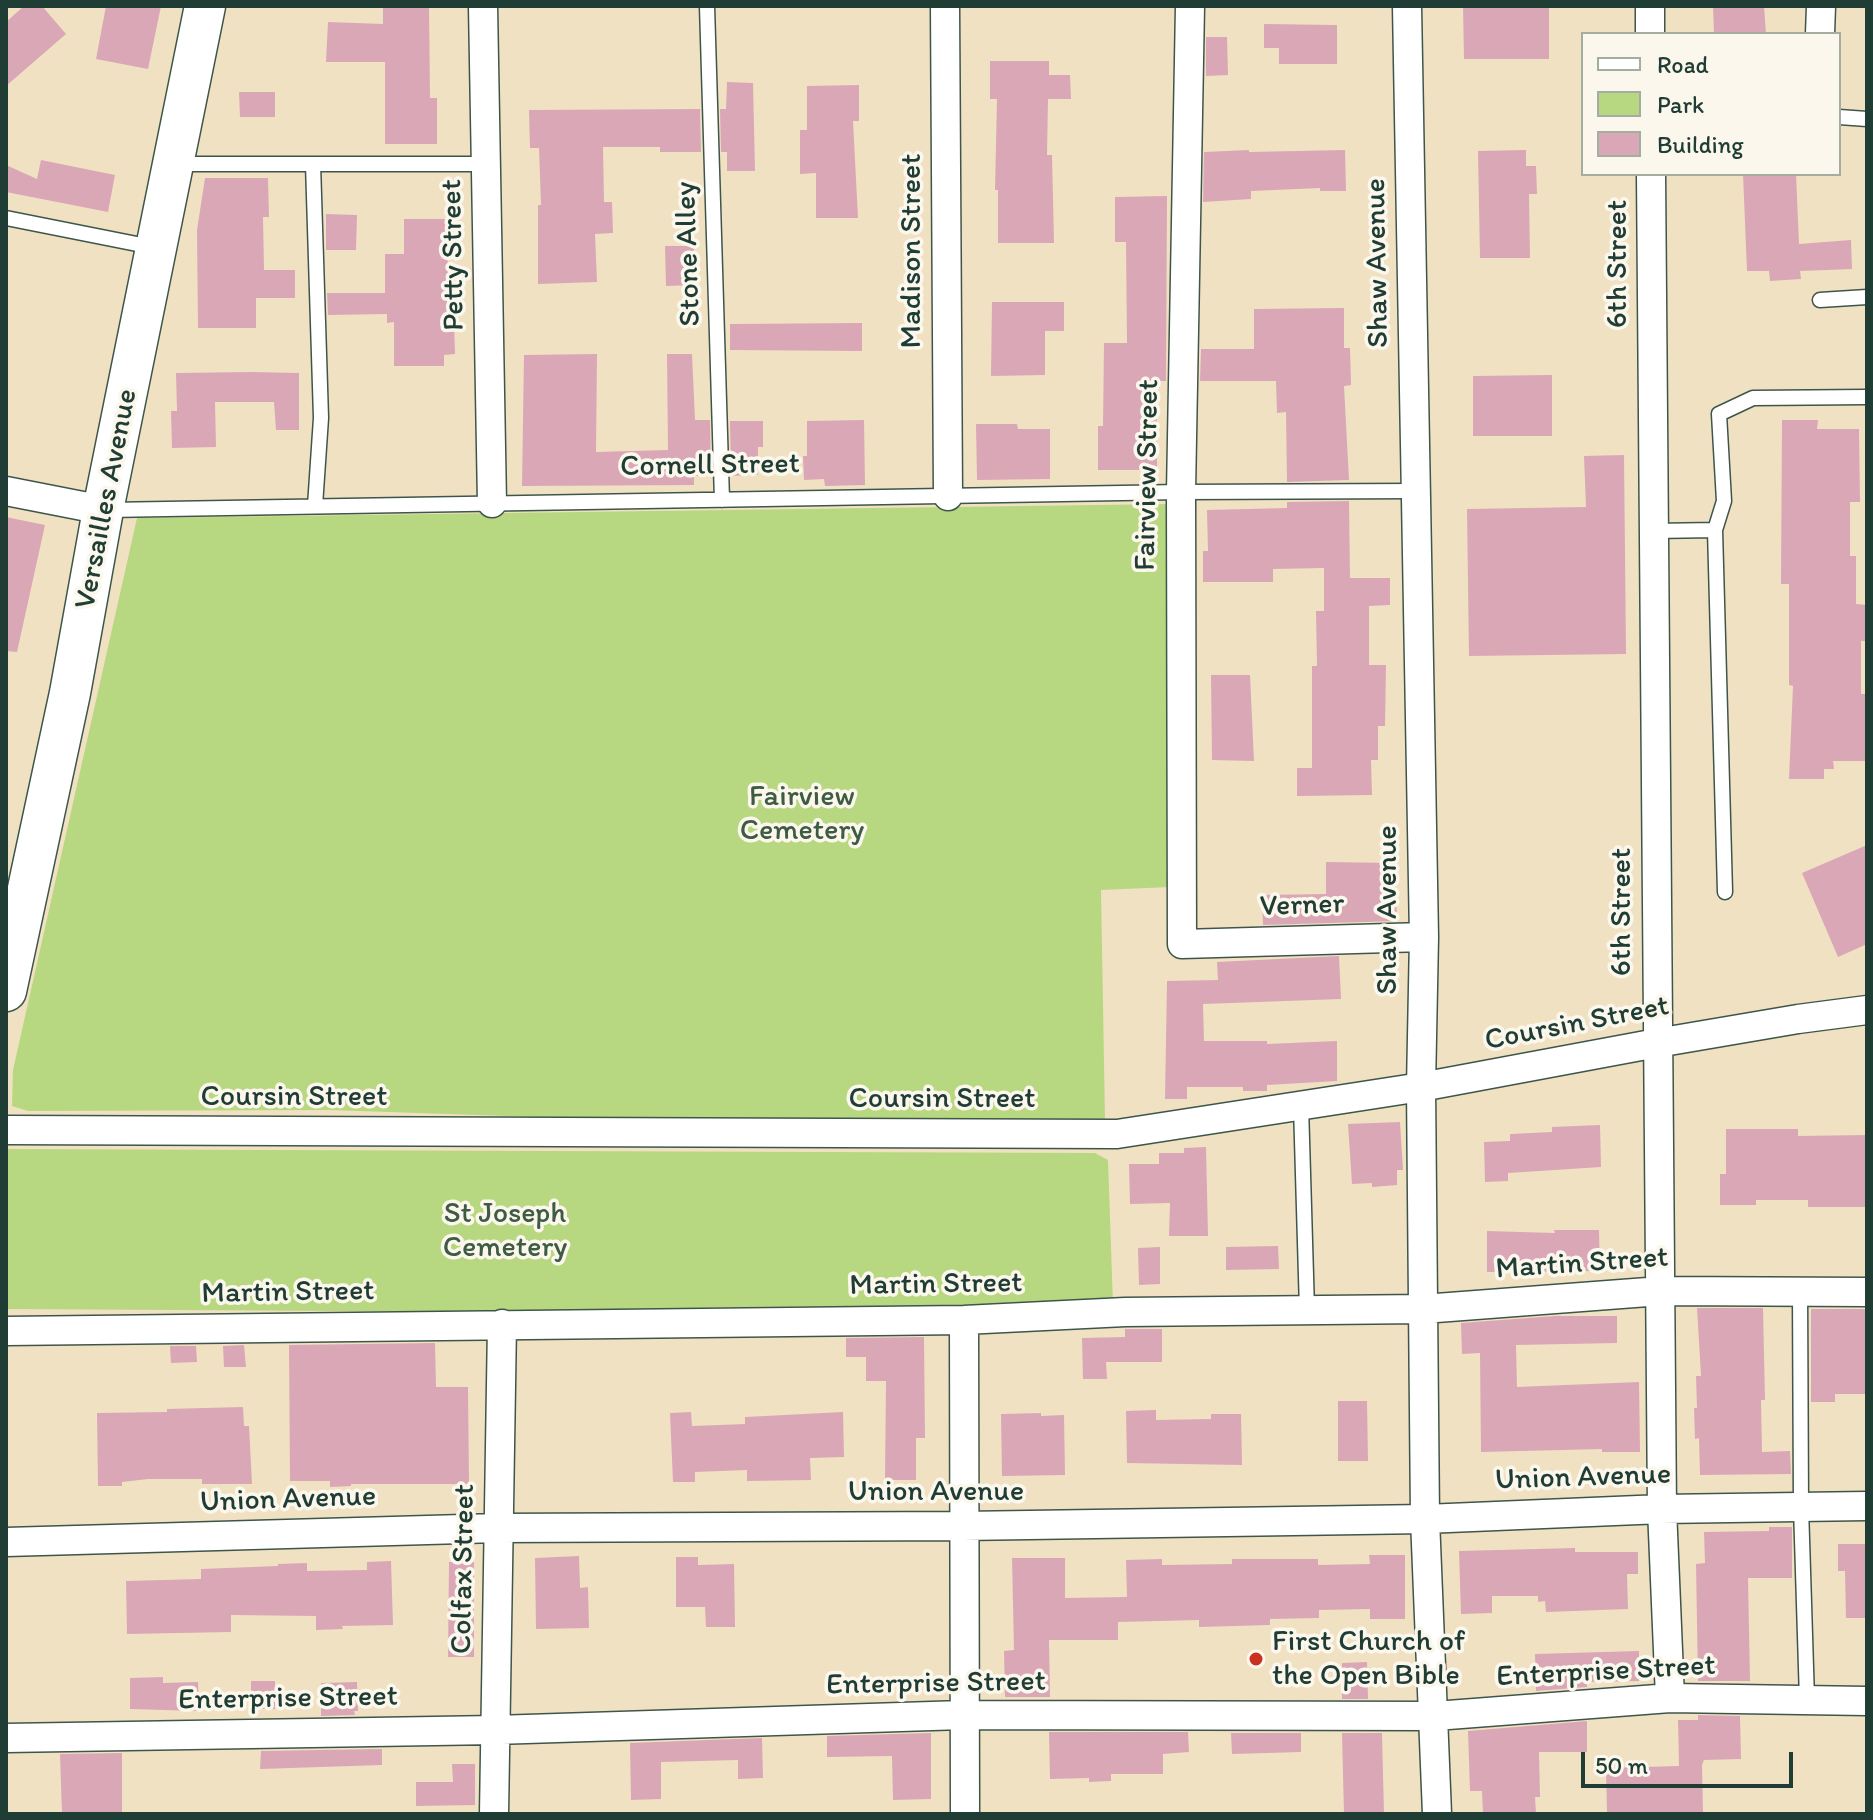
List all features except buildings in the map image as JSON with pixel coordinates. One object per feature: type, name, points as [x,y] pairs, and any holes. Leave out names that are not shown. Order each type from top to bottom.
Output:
[{"type":"street","name":"Versailles Avenue","points":[[6,991],[70,693],[103,510],[205,6]]},
{"type":"street","name":"Petty Street","points":[[483,6],[492,503]]},
{"type":"street","name":"Madison Street","points":[[945,6],[948,496]]},
{"type":"street","name":"Fairview Street","points":[[1182,944],[1181,492],[1190,6]]},
{"type":"street","name":"Shaw Avenue","points":[[1407,6],[1424,937],[1421,1087],[1425,1519],[1437,1814]]},
{"type":"street","points":[[1650,6],[1650,32]]},
{"type":"street","points":[[1820,32],[1821,6]]},
{"type":"street","name":"6th Street","points":[[1651,176],[1662,1509],[1670,1698]]},
{"type":"street","name":"Cornell Street","points":[[6,491],[103,510]]},
{"type":"street","name":"Verner","points":[[1182,944],[1424,937]]},
{"type":"street","name":"Coursin Street","points":[[6,1130],[1117,1134],[1421,1087],[1657,1043],[1867,1010]]},
{"type":"street","name":"Martin Street","points":[[6,1331],[964,1320],[1125,1312],[1423,1309],[1661,1291],[1867,1292]]},
{"type":"street","points":[[964,1320],[965,1814]]},
{"type":"street","name":"Colfax Street","points":[[494,1814],[502,1324]]},
{"type":"street","name":"Union Avenue","points":[[6,1542],[498,1528],[963,1526],[1425,1519],[1662,1509],[1867,1506]]},
{"type":"street","name":"Enterprise Street","points":[[6,1738],[495,1730],[963,1715],[1435,1716],[1670,1698],[1867,1701]]},
{"type":"lane","name":"Stone Alley","points":[[707,6],[722,500]]},
{"type":"lane","points":[[1841,117],[1867,119]]},
{"type":"lane","points":[[173,164],[486,164]]},
{"type":"lane","points":[[313,164],[321,418],[315,506]]},
{"type":"lane","points":[[6,218],[156,248]]},
{"type":"lane","points":[[1820,300],[1867,297]]},
{"type":"lane","points":[[1725,892],[1715,530],[1724,501],[1719,414],[1753,398],[1867,397]]},
{"type":"lane","name":"Cornell Street","points":[[103,510],[1181,492],[1417,491]]},
{"type":"lane","points":[[1654,531],[1715,530]]},
{"type":"lane","points":[[1301,1106],[1307,1310]]},
{"type":"lane","points":[[1800,1291],[1801,1507],[1807,1700]]},
{"type":"green space","name":"Fairview Cemetery","points":[[1170,504],[1170,887],[1101,890],[1105,1120],[567,1118],[329,1110],[28,1111],[12,1106],[13,1070],[137,518]]},
{"type":"green space","name":"St Joseph Cemetery","points":[[6,1149],[1095,1153],[1108,1160],[1113,1305],[505,1312],[6,1309]]},
{"type":"place","name":"First Church of the Open Bible","points":[[1256,1659]]}]
